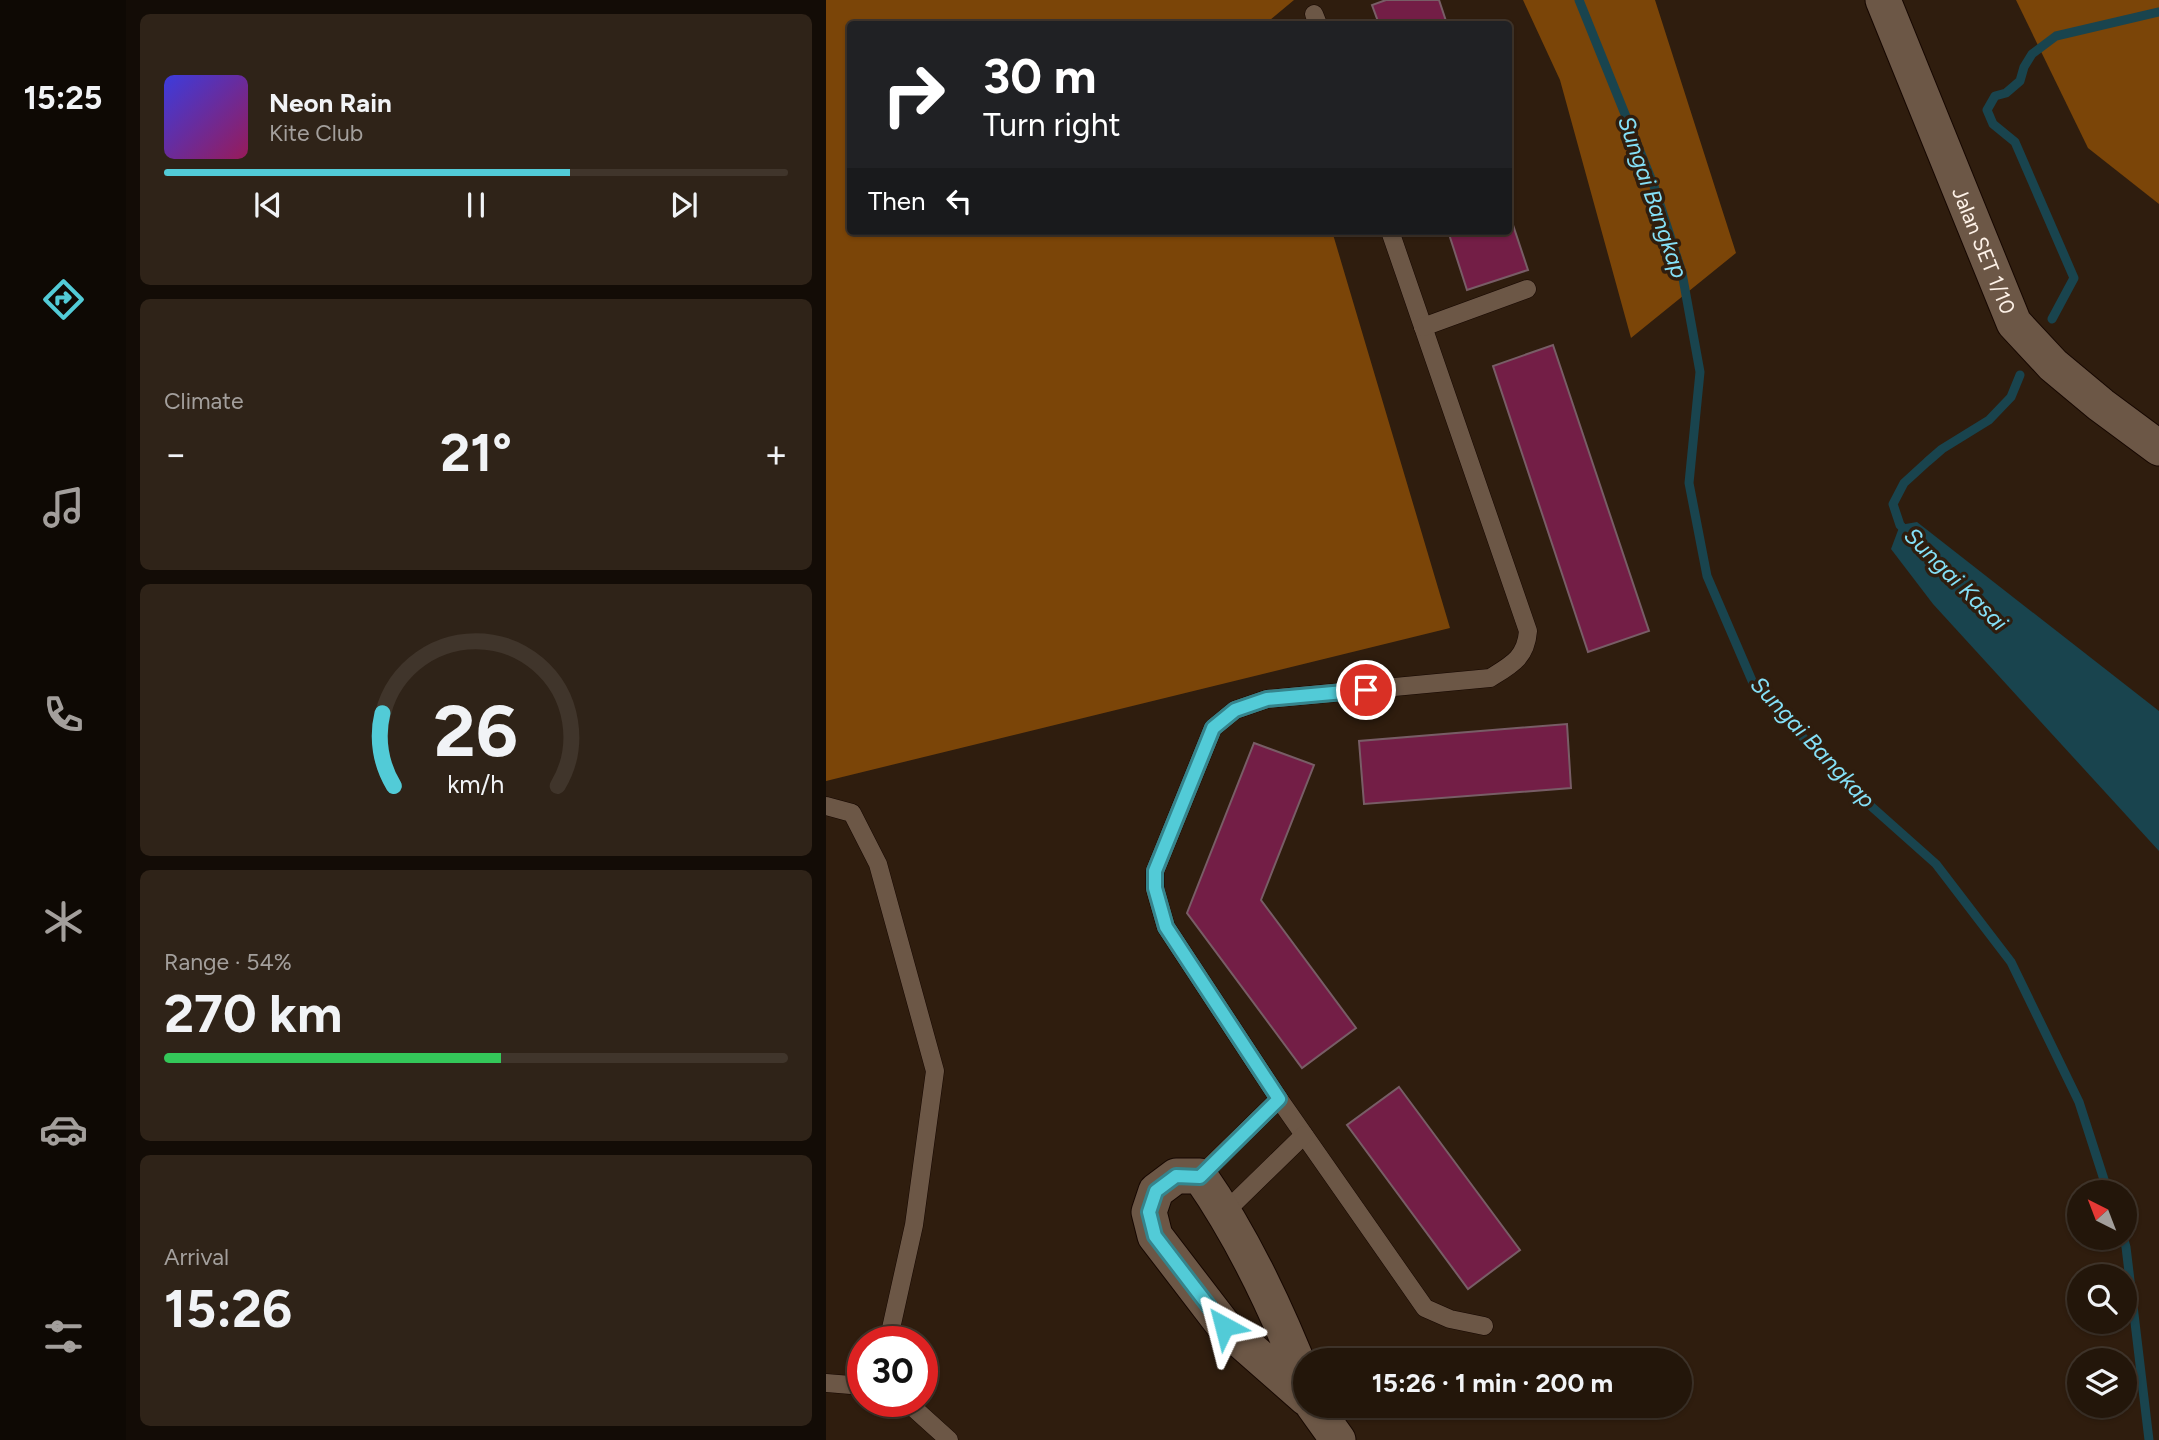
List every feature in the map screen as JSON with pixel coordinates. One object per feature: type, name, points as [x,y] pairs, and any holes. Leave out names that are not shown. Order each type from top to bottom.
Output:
[{"type":"street","name":"Jalan SET 1/10","points":[[1883,0],[2014,323],[2053,365],[2159,448]]},
{"type":"street","points":[[1293,1351],[1225,1212],[1200,1177],[1176,1176],[1156,1191],[1149,1212],[1155,1236],[1224,1326],[1293,1387]]},
{"type":"street","points":[[1323,1418],[1338,1440]]},
{"type":"lane","points":[[1391,235],[1528,631],[1527,644],[1516,663],[1490,678],[1267,699],[1235,710],[1213,728],[1155,871],[1155,888],[1166,927],[1279,1099],[1425,1308],[1450,1320],[1484,1326]]},
{"type":"lane","points":[[1423,327],[1527,289]]},
{"type":"lane","points":[[826,806],[852,813],[878,864],[934,1071],[914,1225],[892,1326]]},
{"type":"lane","points":[[1200,1177],[1279,1099]]},
{"type":"lane","points":[[1225,1212],[1304,1135]]},
{"type":"lane","points":[[826,1383],[847,1385]]},
{"type":"lane","points":[[924,1417],[949,1440]]},
{"type":"shaded area","points":[[826,0],[1294,0],[1270,21],[847,21],[847,235],[1333,235],[1450,628],[826,781]]},
{"type":"shaded area","points":[[1523,0],[1655,0],[1736,253],[1631,338],[1560,80]]},
{"type":"shaded area","points":[[2016,0],[2159,0],[2159,204],[2088,148]]},
{"type":"water","points":[[1917,522],[2159,711],[2159,851],[1933,604],[1891,549],[1900,525]]},
{"type":"building","points":[[1386,0],[1439,0],[1446,21],[1378,21],[1372,5]]},
{"type":"building","points":[[1512,222],[1528,270],[1467,290],[1449,235],[1512,235]]},
{"type":"building","points":[[1553,345],[1649,631],[1588,652],[1493,366]]},
{"type":"building","points":[[1567,724],[1571,788],[1364,804],[1359,741]]},
{"type":"building","points":[[1254,743],[1314,765],[1261,900],[1356,1028],[1302,1068],[1187,913]]},
{"type":"building","points":[[1399,1087],[1520,1250],[1468,1289],[1347,1125]]},
{"type":"waterway","name":"Sungai Bangkap","points":[[1579,0],[1654,186],[1682,273],[1700,372],[1689,483],[1707,576],[1753,683],[1845,783],[1936,864],[2011,962],[2079,1102],[2104,1180]]},
{"type":"waterway","name":"Sungai Kasai","points":[[2052,319],[2074,278],[2015,142],[1993,124],[1987,110],[1995,96],[2006,93],[2020,81],[2032,54],[2056,36],[2159,12]]},
{"type":"waterway","name":"Sungai Kasai","points":[[1908,533],[1900,525],[1893,504],[1904,483],[1942,449],[1989,420],[2011,397],[2020,375]]},
{"type":"waterway","name":"Sungai Bangkap","points":[[2126,1250],[2149,1440]]},
{"type":"route","points":[[1224,1326],[1155,1236],[1149,1212],[1156,1191],[1176,1176],[1200,1177],[1279,1099],[1166,927],[1155,888],[1155,871],[1213,728],[1235,710],[1267,699],[1366,690]]}]
